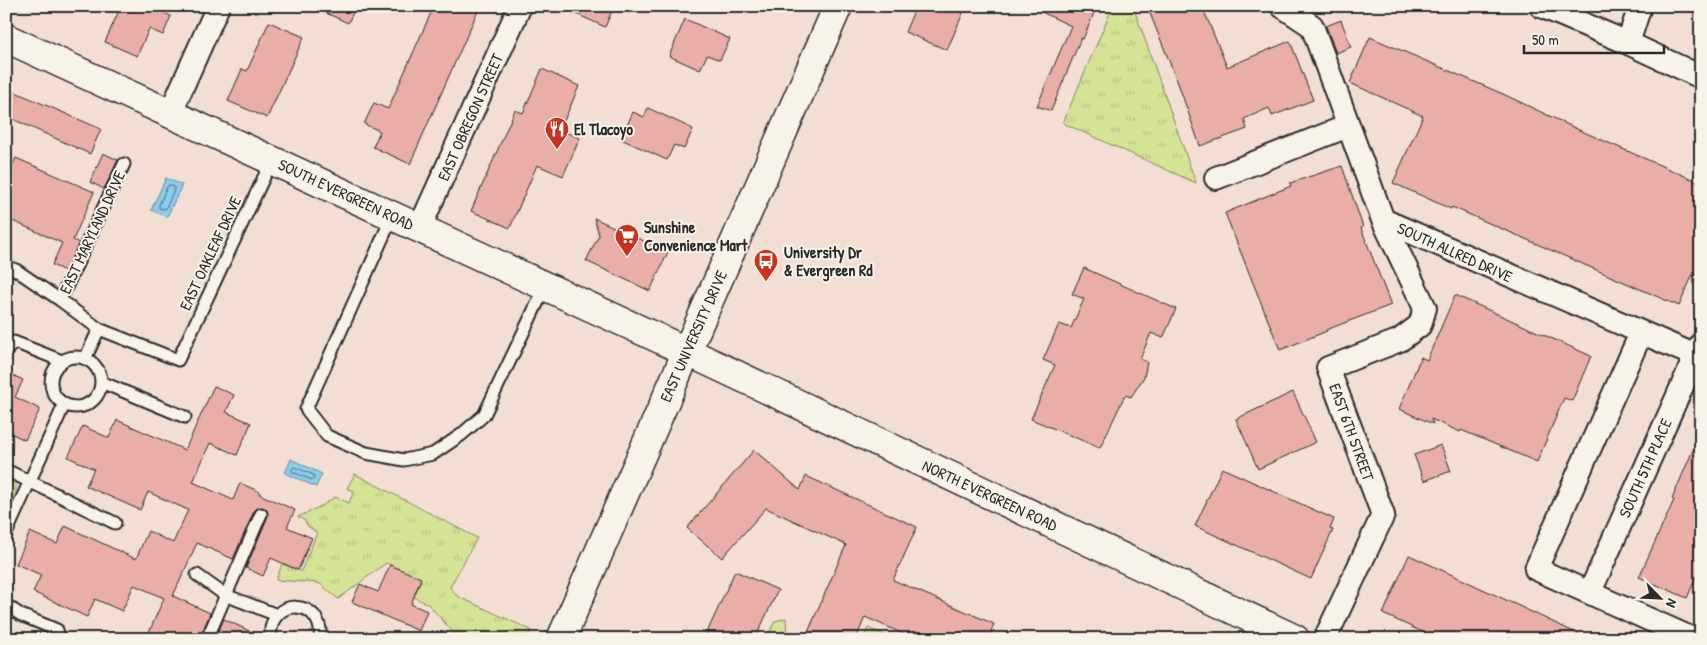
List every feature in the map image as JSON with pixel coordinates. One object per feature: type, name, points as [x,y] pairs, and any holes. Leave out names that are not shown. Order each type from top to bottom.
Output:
[{"type":"street","points":[[170,114],[218,6]]},
{"type":"street","name":"EAST OBREGON STREET","points":[[420,227],[520,6]]},
{"type":"street","name":"EAST UNIVERSITY DRIVE","points":[[561,639],[838,6]]},
{"type":"street","name":"SOUTH ALLRED DRIVE","points":[[1282,6],[1312,26],[1383,220],[1641,333],[1698,350]]},
{"type":"street","points":[[1541,6],[1701,77]]},
{"type":"street","points":[[1628,43],[1640,6]]},
{"type":"street","name":"SOUTH EVERGREEN ROAD","points":[[6,38],[686,351]]},
{"type":"street","points":[[1216,178],[1348,126]]},
{"type":"street","name":"EAST 6TH STREET","points":[[1325,639],[1383,515],[1328,368],[1400,340],[1420,325],[1425,308],[1383,220]]},
{"type":"street","points":[[1641,333],[1536,569],[1693,639]]},
{"type":"street","name":"SOUTH 5TH PLACE","points":[[1590,592],[1698,350]]},
{"type":"street","name":"NORTH EVERGREEN ROAD","points":[[686,351],[1295,639]]},
{"type":"lane","name":"EAST OAKLEAF DRIVE","points":[[99,329],[178,360],[272,159]]},
{"type":"lane","name":"EAST MARYLAND DRIVE","points":[[60,300],[124,164]]},
{"type":"lane","points":[[392,217],[306,409],[327,436],[366,453],[404,460],[433,454],[461,435],[484,415],[545,287]]},
{"type":"lane","points":[[6,266],[60,300],[99,329],[85,359]]},
{"type":"lane","points":[[6,351],[14,342],[62,361]]},
{"type":"lane","points":[[77,357],[85,359],[97,368],[101,382],[100,390],[92,402],[78,408],[71,408],[64,405],[54,395],[50,380],[52,372],[62,361],[77,357]]},
{"type":"lane","points":[[101,382],[185,417]]},
{"type":"lane","points":[[6,534],[64,405]]},
{"type":"lane","points":[[6,470],[115,523]]},
{"type":"lane","points":[[207,639],[261,514]]},
{"type":"lane","points":[[197,575],[225,594],[277,615]]},
{"type":"lane","points":[[6,605],[22,616],[58,635]]},
{"type":"lane","points":[[271,639],[270,630],[272,622],[277,615],[291,607],[300,607],[314,615],[321,630],[320,639]]},
{"type":"lane","points":[[6,636],[14,639]]},
{"type":"green space","points":[[1113,6],[1133,6],[1196,183],[1063,123]]},
{"type":"green space","points":[[355,474],[477,538],[450,587],[457,596],[531,630],[527,639],[459,639],[428,604],[414,597],[421,580],[386,563],[338,599],[319,583],[276,580],[282,564],[301,571],[317,533],[304,520],[298,517],[335,497],[349,503],[354,491],[347,488]]},
{"type":"green space","points":[[10,482],[16,484],[16,491],[6,511],[6,484]]},
{"type":"green space","points":[[786,618],[787,637],[790,639],[766,639],[775,621]]},
{"type":"green space","points":[[868,628],[894,639],[863,639]]},
{"type":"water","points":[[166,178],[182,185],[167,217],[151,210]]},
{"type":"water","points":[[291,459],[322,474],[316,487],[285,473]]},
{"type":"building","points":[[121,6],[149,6],[171,16],[163,35],[149,29],[137,56],[105,42]]},
{"type":"building","points":[[311,6],[356,6],[348,23]]},
{"type":"building","points":[[434,6],[480,6],[410,164],[373,147],[380,131],[364,124],[374,103],[388,109]]},
{"type":"building","points":[[559,6],[614,6],[605,27]]},
{"type":"building","points":[[916,6],[966,6],[947,50],[905,32]]},
{"type":"building","points":[[1029,6],[1097,6],[1083,39],[1081,38],[1051,111],[1037,106],[1071,26]]},
{"type":"building","points":[[1147,6],[1202,6],[1227,67],[1290,41],[1313,100],[1272,116],[1269,108],[1244,119],[1247,129],[1200,146],[1178,83]]},
{"type":"building","points":[[685,19],[730,39],[720,60],[707,55],[700,70],[669,56]]},
{"type":"building","points":[[1341,20],[1351,47],[1336,53],[1326,26]]},
{"type":"building","points":[[269,22],[304,37],[267,118],[228,101],[242,69],[247,71]]},
{"type":"building","points":[[1370,37],[1503,94],[1579,130],[1701,183],[1701,277],[1693,274],[1679,306],[1393,183],[1423,116],[1350,83]]},
{"type":"building","points":[[542,69],[579,86],[560,130],[580,138],[563,176],[537,165],[510,228],[471,211],[515,110],[523,113]]},
{"type":"building","points":[[6,88],[101,129],[90,154],[6,116]]},
{"type":"building","points":[[648,108],[693,129],[684,149],[674,145],[667,160],[621,139],[633,112],[644,117]]},
{"type":"building","points":[[103,153],[118,160],[104,189],[90,182]]},
{"type":"building","points":[[16,158],[94,192],[73,240],[79,243],[65,271],[52,265],[62,243],[6,218],[6,179]]},
{"type":"building","points":[[1342,166],[1363,227],[1361,228],[1391,305],[1280,350],[1225,213],[1291,186],[1290,183]]},
{"type":"building","name":"Sunshine Convenience Mart","points":[[594,218],[668,252],[650,291],[586,261],[599,235]]},
{"type":"building","points":[[1084,268],[1176,309],[1163,338],[1151,333],[1140,359],[1147,362],[1144,377],[1131,397],[1125,395],[1100,448],[1031,419],[1055,365],[1043,360],[1059,324],[1071,328],[1084,299],[1072,294]]},
{"type":"building","points":[[1455,295],[1591,356],[1572,401],[1564,398],[1537,462],[1461,430],[1460,432],[1431,419],[1433,424],[1399,409],[1421,357],[1427,360]]},
{"type":"building","points":[[6,372],[23,380],[15,397],[40,409],[25,440],[6,431]]},
{"type":"building","points":[[214,386],[234,395],[226,412],[251,423],[237,455],[210,443],[193,482],[233,500],[240,483],[260,492],[259,494],[295,510],[287,527],[312,538],[298,570],[271,558],[263,576],[246,568],[268,516],[267,510],[261,507],[254,511],[233,559],[197,543],[173,596],[210,613],[200,639],[146,639],[164,598],[134,585],[122,611],[95,599],[87,617],[33,592],[41,575],[16,564],[30,532],[57,544],[65,526],[136,559],[148,531],[173,543],[188,510],[148,492],[140,510],[86,486],[94,469],[68,457],[83,426],[109,438],[117,420],[185,450]]},
{"type":"building","points":[[1293,392],[1316,442],[1258,469],[1236,419]]},
{"type":"building","points":[[1701,431],[1701,566],[1687,598],[1639,577],[1674,500],[1672,499]]},
{"type":"building","points":[[1441,445],[1451,471],[1424,481],[1414,455]]},
{"type":"building","points":[[754,450],[800,490],[806,476],[917,527],[893,580],[994,624],[988,639],[915,639],[865,617],[856,639],[805,639],[846,545],[766,508],[722,558],[687,528]]},
{"type":"building","points":[[1222,468],[1334,519],[1330,529],[1333,530],[1311,579],[1195,526]]},
{"type":"building","points":[[1409,555],[1589,639],[1438,639],[1383,614]]},
{"type":"building","points":[[390,565],[421,578],[411,604],[427,611],[419,631],[352,602],[360,584],[378,592]]},
{"type":"building","points":[[735,571],[778,590],[755,639],[704,639]]},
{"type":"building","points":[[224,619],[264,638],[264,639],[215,639]]},
{"type":"place","name":"El Tlacoyo","points":[[557,150]]},
{"type":"place","name":"Sunshine Convenience Mart","points":[[627,257]]},
{"type":"place","name":"University Dr & Evergreen Rd","points":[[766,282]]}]
